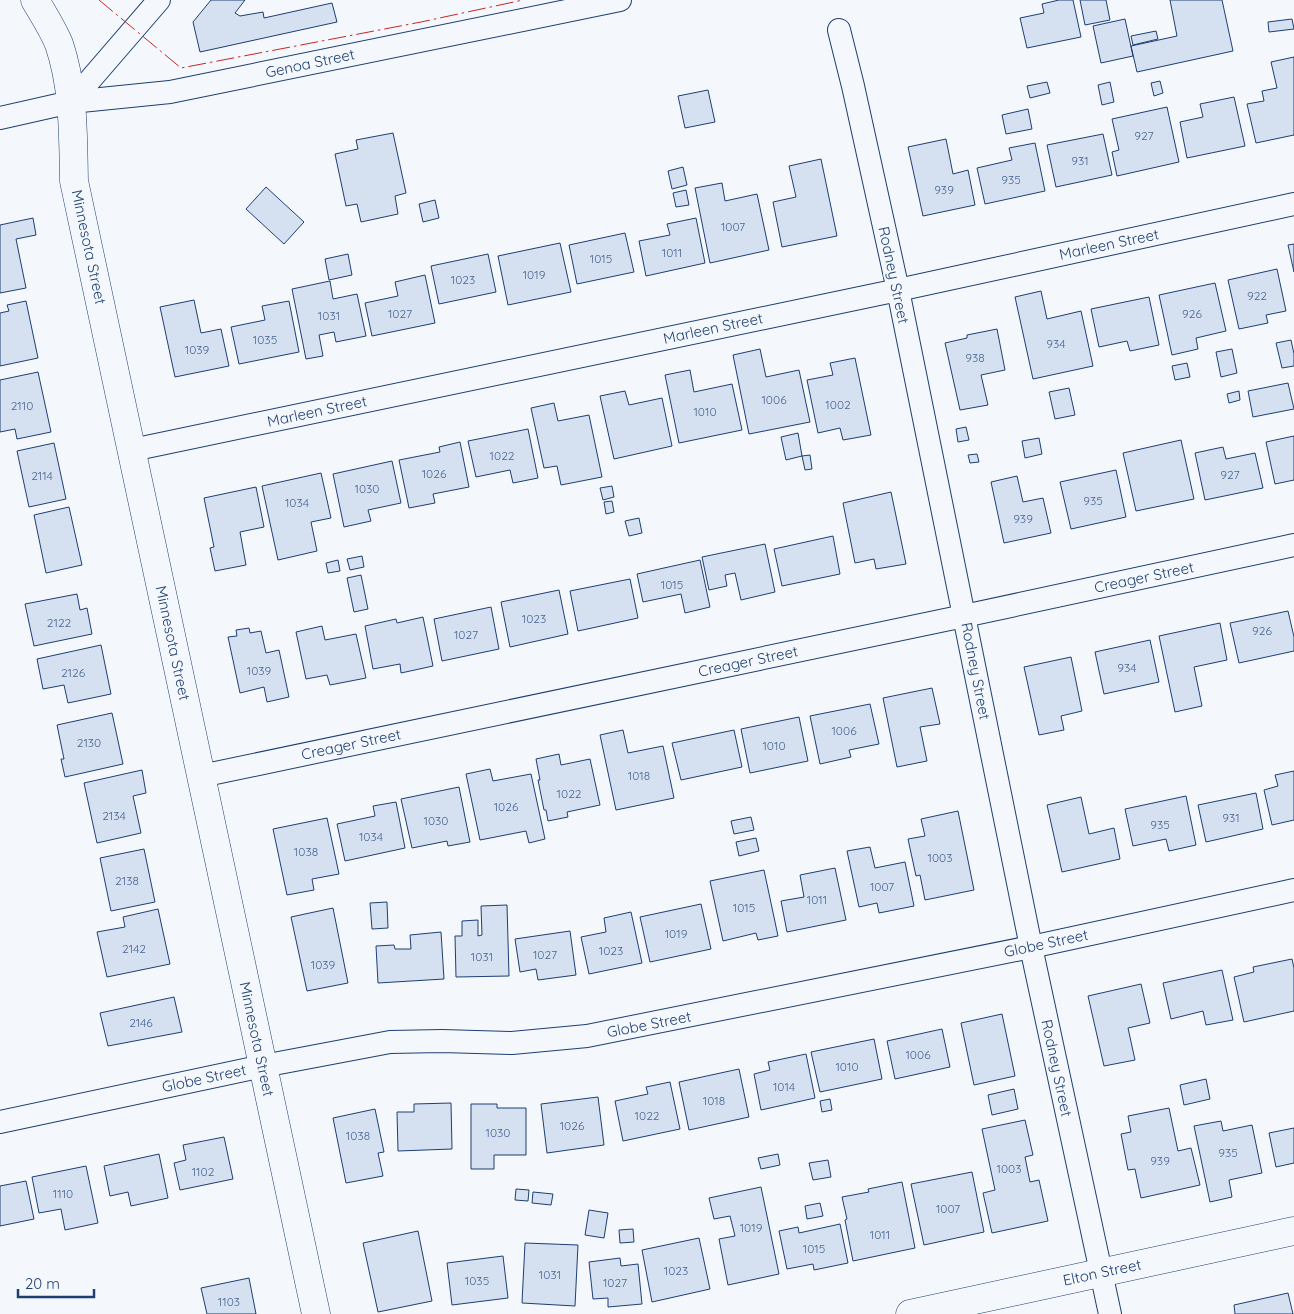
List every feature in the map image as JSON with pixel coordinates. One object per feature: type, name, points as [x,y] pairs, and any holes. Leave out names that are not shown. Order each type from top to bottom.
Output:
[{"type":"street","name":"Minnesota Street","points":[[35,0],[58,42],[65,64],[71,102],[74,181],[316,1314]]},
{"type":"street","points":[[71,102],[159,0]]},
{"type":"street","name":"Genoa Street","points":[[0,118],[71,102],[170,92],[620,0]]},
{"type":"street","name":"Rodney Street","points":[[838,30],[853,86],[898,290],[1031,947],[1110,1314]]},
{"type":"street","name":"Marleen Street","points":[[132,450],[898,290],[1294,204]]},
{"type":"street","name":"Creager Street","points":[[201,776],[1294,545]]},
{"type":"street","name":"Globe Street","points":[[0,1122],[263,1066],[390,1042],[512,1043],[587,1036],[1031,947],[1294,890]]},
{"type":"street","name":"Elton Street","points":[[910,1314],[1294,1231]]},
{"type":"building","points":[[211,0],[245,0],[235,13],[240,16],[263,12],[264,18],[332,3],[337,22],[200,52],[193,22]]},
{"type":"building","points":[[1059,0],[1073,0],[1081,37],[1027,48],[1020,18],[1044,13],[1042,4]]},
{"type":"building","points":[[1080,0],[1106,0],[1110,20],[1085,25]]},
{"type":"building","points":[[1170,0],[1222,0],[1233,51],[1137,72],[1131,46],[1177,36]]},
{"type":"building","points":[[1125,19],[1133,56],[1101,63],[1093,26]]},
{"type":"building","points":[[1292,19],[1294,29],[1269,32],[1268,22]]},
{"type":"building","points":[[1156,31],[1158,39],[1133,45],[1131,36]]},
{"type":"building","points":[[1294,57],[1294,135],[1256,143],[1247,104],[1264,101],[1262,91],[1277,88],[1271,62]]},
{"type":"building","points":[[1160,81],[1163,93],[1154,96],[1151,83]]},
{"type":"building","points":[[1047,82],[1050,93],[1030,98],[1027,86]]},
{"type":"building","points":[[1110,82],[1114,102],[1102,105],[1098,85]]},
{"type":"building","points":[[708,90],[715,122],[685,128],[678,96]]},
{"type":"building","points":[[1234,97],[1245,146],[1187,158],[1180,122],[1203,117],[1200,104]]},
{"type":"building","points":[[1167,107],[1179,162],[1117,176],[1112,152],[1119,150],[1112,119]]},
{"type":"building","points":[[1028,109],[1032,129],[1006,134],[1002,115]]},
{"type":"building","points":[[393,133],[406,193],[395,196],[398,214],[361,222],[357,204],[346,206],[335,154],[358,149],[356,140]]},
{"type":"building","points":[[1103,134],[1112,175],[1056,187],[1047,145]]},
{"type":"building","points":[[946,139],[953,174],[968,170],[975,205],[923,216],[908,147]]},
{"type":"building","points":[[1035,143],[1045,191],[985,204],[977,168],[1012,160],[1009,148]]},
{"type":"building","points":[[821,159],[837,236],[782,247],[773,202],[796,197],[789,166]]},
{"type":"building","points":[[683,167],[687,185],[672,189],[668,171]]},
{"type":"building","points":[[722,183],[725,201],[757,194],[769,250],[710,263],[695,188]]},
{"type":"building","points":[[266,187],[304,222],[284,244],[246,209]]},
{"type":"building","points":[[686,190],[689,205],[676,207],[673,193]]},
{"type":"building","points":[[435,200],[439,218],[423,222],[419,204]]},
{"type":"building","points":[[33,218],[36,235],[16,239],[26,288],[0,293],[0,225]]},
{"type":"building","points":[[696,218],[705,263],[646,276],[639,241],[670,235],[667,224]]},
{"type":"building","points":[[625,233],[634,272],[577,284],[569,245]]},
{"type":"building","points":[[560,243],[571,292],[508,305],[498,256]]},
{"type":"building","points":[[1294,244],[1294,272],[1288,245]]},
{"type":"building","points":[[348,254],[352,275],[329,280],[325,259]]},
{"type":"building","points":[[488,254],[496,292],[439,304],[431,266]]},
{"type":"building","points":[[1277,269],[1286,311],[1266,315],[1268,323],[1239,329],[1228,280]]},
{"type":"building","points":[[425,275],[435,323],[372,336],[365,303],[398,296],[395,282]]},
{"type":"building","points":[[330,281],[333,299],[357,294],[366,336],[336,342],[334,332],[319,335],[323,356],[306,359],[292,289]]},
{"type":"building","points":[[1215,283],[1226,331],[1196,338],[1198,349],[1172,355],[1159,295]]},
{"type":"building","points":[[1041,291],[1047,319],[1081,311],[1093,366],[1033,379],[1015,297]]},
{"type":"building","points":[[1149,297],[1159,345],[1130,351],[1127,341],[1099,347],[1091,309]]},
{"type":"building","points":[[194,300],[201,333],[221,329],[229,366],[175,377],[160,307]]},
{"type":"building","points":[[26,301],[38,358],[0,366],[0,313],[9,311],[7,305]]},
{"type":"building","points":[[289,301],[299,352],[239,364],[231,327],[265,320],[262,306]]},
{"type":"building","points":[[997,329],[1005,370],[981,375],[988,405],[960,410],[945,343],[967,338],[967,335]]},
{"type":"building","points":[[1291,340],[1294,366],[1282,368],[1276,343]]},
{"type":"building","points":[[760,349],[766,377],[799,370],[810,422],[749,434],[733,355]]},
{"type":"building","points":[[1232,349],[1237,373],[1221,377],[1216,352]]},
{"type":"building","points":[[855,358],[871,435],[843,440],[840,428],[818,433],[807,380],[833,375],[830,363]]},
{"type":"building","points":[[1187,363],[1190,377],[1175,380],[1172,366]]},
{"type":"building","points":[[690,370],[694,392],[732,384],[742,430],[679,443],[665,375]]},
{"type":"building","points":[[38,372],[51,432],[17,439],[15,429],[0,432],[0,380]]},
{"type":"building","points":[[1288,383],[1294,409],[1253,417],[1248,391]]},
{"type":"building","points":[[1069,388],[1075,415],[1055,419],[1049,392]]},
{"type":"building","points":[[625,391],[629,405],[662,398],[672,446],[614,459],[600,396]]},
{"type":"building","points":[[1239,391],[1240,400],[1229,403],[1227,394]]},
{"type":"building","points":[[554,403],[558,421],[589,415],[602,477],[561,485],[557,466],[544,468],[531,408]]},
{"type":"building","points":[[966,427],[969,440],[958,442],[956,429]]},
{"type":"building","points":[[528,429],[538,478],[513,483],[510,470],[476,477],[468,441]]},
{"type":"building","points":[[798,433],[802,456],[786,460],[781,437]]},
{"type":"building","points":[[1294,436],[1294,480],[1275,484],[1266,442]]},
{"type":"building","points":[[1039,438],[1042,454],[1025,458],[1022,441]]},
{"type":"building","points":[[1181,440],[1194,499],[1136,511],[1123,453]]},
{"type":"building","points":[[460,442],[469,487],[433,494],[435,503],[409,508],[399,460],[440,452],[439,447]]},
{"type":"building","points":[[54,443],[66,499],[29,507],[17,451]]},
{"type":"building","points":[[1223,447],[1226,459],[1255,453],[1263,488],[1205,500],[1195,453]]},
{"type":"building","points":[[977,454],[979,462],[970,463],[968,455]]},
{"type":"building","points":[[810,455],[812,469],[805,470],[802,456]]},
{"type":"building","points":[[392,461],[401,503],[368,510],[371,521],[344,527],[333,474]]},
{"type":"building","points":[[1116,470],[1126,517],[1071,529],[1060,482]]},
{"type":"building","points":[[321,473],[331,518],[311,522],[317,551],[278,560],[262,486]]},
{"type":"building","points":[[1017,476],[1023,502],[1043,498],[1051,533],[1004,543],[991,482]]},
{"type":"building","points":[[612,486],[614,497],[603,500],[600,488]]},
{"type":"building","points":[[256,487],[264,527],[240,532],[246,565],[215,571],[210,548],[214,547],[204,498]]},
{"type":"building","points":[[891,492],[906,564],[876,569],[874,559],[855,563],[843,503]]},
{"type":"building","points":[[612,501],[614,512],[606,514],[604,502]]},
{"type":"building","points":[[69,507],[82,565],[46,573],[34,515]]},
{"type":"building","points":[[639,518],[642,533],[629,536],[625,521]]},
{"type":"building","points":[[833,536],[840,574],[782,586],[774,549]]},
{"type":"building","points":[[765,544],[775,592],[741,600],[735,573],[725,575],[727,586],[709,590],[702,557]]},
{"type":"building","points":[[362,556],[364,567],[350,570],[347,559]]},
{"type":"building","points":[[338,560],[340,571],[328,573],[326,563]]},
{"type":"building","points":[[700,560],[710,607],[685,613],[681,594],[643,602],[637,574]]},
{"type":"building","points":[[361,575],[368,609],[354,612],[347,578]]},
{"type":"building","points":[[630,579],[638,618],[578,631],[570,591]]},
{"type":"building","points":[[559,590],[568,634],[510,647],[501,602]]},
{"type":"building","points":[[77,594],[80,610],[87,608],[92,634],[34,646],[25,604]]},
{"type":"building","points":[[491,607],[499,649],[442,661],[434,619]]},
{"type":"building","points":[[1288,611],[1294,637],[1294,651],[1239,663],[1230,623]]},
{"type":"building","points":[[423,617],[433,666],[401,673],[400,664],[373,669],[365,626],[396,619],[397,623]]},
{"type":"building","points":[[1220,623],[1227,660],[1194,667],[1202,706],[1175,712],[1159,636]]},
{"type":"building","points":[[322,626],[325,640],[356,634],[366,678],[330,685],[327,675],[306,679],[296,632]]},
{"type":"building","points":[[249,628],[250,633],[261,631],[266,653],[279,650],[289,697],[267,702],[264,687],[240,693],[228,637],[237,636],[236,630]]},
{"type":"building","points":[[1150,640],[1159,682],[1104,694],[1095,652]]},
{"type":"building","points":[[101,645],[111,694],[68,703],[64,685],[43,689],[37,659]]},
{"type":"building","points":[[1071,657],[1082,711],[1061,716],[1064,730],[1039,735],[1024,667]]},
{"type":"building","points":[[932,688],[940,724],[920,727],[927,761],[897,767],[883,698]]},
{"type":"building","points":[[870,704],[879,744],[849,750],[851,757],[820,764],[810,716]]},
{"type":"building","points":[[112,713],[123,764],[65,777],[61,759],[64,759],[57,725]]},
{"type":"building","points":[[799,717],[808,761],[750,773],[741,729]]},
{"type":"building","points":[[623,730],[628,753],[663,746],[674,798],[616,810],[600,735]]},
{"type":"building","points":[[734,730],[742,767],[681,780],[672,743]]},
{"type":"building","points":[[559,754],[561,765],[590,759],[600,805],[567,812],[568,817],[548,821],[538,780],[540,780],[536,759]]},
{"type":"building","points":[[490,769],[493,781],[531,774],[545,839],[529,843],[526,831],[480,840],[466,774]]},
{"type":"building","points":[[142,770],[146,793],[133,796],[141,833],[97,843],[84,783]]},
{"type":"building","points":[[1294,771],[1294,820],[1272,825],[1264,790],[1278,786],[1275,775]]},
{"type":"building","points":[[459,787],[470,842],[448,846],[447,841],[412,848],[401,799]]},
{"type":"building","points":[[1256,793],[1263,829],[1206,842],[1198,805]]},
{"type":"building","points":[[1186,796],[1196,845],[1169,851],[1166,839],[1133,846],[1125,809]]},
{"type":"building","points":[[1081,797],[1089,834],[1114,828],[1120,859],[1062,872],[1047,805]]},
{"type":"building","points":[[396,802],[405,848],[345,861],[337,824],[375,816],[373,806]]},
{"type":"building","points":[[958,811],[974,890],[925,900],[920,875],[916,876],[908,839],[925,836],[921,819]]},
{"type":"building","points":[[751,817],[754,830],[734,834],[731,821]]},
{"type":"building","points":[[327,818],[339,874],[312,879],[314,890],[287,895],[273,829]]},
{"type":"building","points":[[756,838],[759,851],[739,856],[736,842]]},
{"type":"building","points":[[870,847],[875,868],[905,862],[914,906],[879,913],[877,903],[859,907],[847,851]]},
{"type":"building","points":[[144,849],[155,902],[111,911],[100,858]]},
{"type":"building","points":[[835,868],[846,920],[787,932],[781,901],[804,897],[800,875]]},
{"type":"building","points":[[764,870],[778,936],[758,940],[756,933],[723,941],[710,881]]},
{"type":"building","points":[[387,902],[388,928],[372,929],[370,903]]},
{"type":"building","points":[[701,904],[711,949],[650,962],[640,917]]},
{"type":"building","points":[[507,905],[509,976],[456,977],[455,936],[462,936],[462,921],[478,920],[478,936],[482,935],[481,906]]},
{"type":"building","points":[[333,908],[348,983],[307,991],[291,917]]},
{"type":"building","points":[[158,909],[170,964],[107,977],[97,932],[125,927],[123,917]]},
{"type":"building","points":[[631,912],[642,963],[589,974],[581,937],[606,932],[604,918]]},
{"type":"building","points":[[570,931],[576,975],[538,980],[536,969],[520,972],[515,939]]},
{"type":"building","points":[[441,932],[444,979],[378,983],[376,946],[394,945],[395,949],[411,949],[410,935]]},
{"type":"building","points":[[1292,959],[1294,968],[1294,1011],[1244,1022],[1234,977],[1254,972],[1253,967]]},
{"type":"building","points":[[1222,970],[1233,1020],[1206,1025],[1203,1011],[1171,1019],[1163,983]]},
{"type":"building","points":[[1141,984],[1150,1023],[1128,1028],[1135,1060],[1104,1066],[1088,996]]},
{"type":"building","points":[[174,997],[182,1032],[108,1046],[100,1013]]},
{"type":"building","points":[[1002,1014],[1015,1076],[974,1085],[961,1023]]},
{"type":"building","points":[[942,1029],[950,1067],[895,1079],[887,1041]]},
{"type":"building","points":[[874,1039],[882,1079],[820,1092],[811,1052]]},
{"type":"building","points":[[806,1054],[815,1098],[761,1110],[754,1074],[770,1070],[768,1062]]},
{"type":"building","points":[[739,1069],[749,1117],[689,1130],[679,1082]]},
{"type":"building","points":[[1206,1079],[1210,1099],[1184,1105],[1180,1085]]},
{"type":"building","points":[[670,1082],[680,1129],[623,1141],[615,1101],[648,1094],[646,1087]]},
{"type":"building","points":[[1014,1089],[1018,1109],[992,1115],[988,1095]]},
{"type":"building","points":[[598,1097],[604,1145],[547,1153],[541,1104]]},
{"type":"building","points":[[830,1099],[832,1110],[822,1112],[820,1101]]},
{"type":"building","points":[[451,1103],[452,1149],[398,1151],[397,1112],[414,1112],[414,1104]]},
{"type":"building","points":[[471,1104],[497,1104],[497,1108],[526,1108],[526,1155],[494,1155],[494,1169],[471,1169]]},
{"type":"building","points":[[1169,1108],[1178,1151],[1191,1148],[1200,1185],[1141,1198],[1135,1169],[1128,1170],[1121,1134],[1131,1132],[1128,1116]]},
{"type":"building","points":[[375,1109],[384,1152],[378,1153],[383,1176],[346,1183],[333,1118]]},
{"type":"building","points":[[1025,1120],[1033,1155],[1025,1157],[1030,1182],[1039,1180],[1048,1221],[992,1233],[983,1193],[995,1190],[982,1129]]},
{"type":"building","points":[[1221,1121],[1223,1131],[1252,1125],[1262,1173],[1229,1180],[1232,1197],[1210,1202],[1194,1126]]},
{"type":"building","points":[[1294,1128],[1294,1163],[1276,1167],[1269,1133]]},
{"type":"building","points":[[224,1137],[233,1179],[180,1190],[174,1163],[186,1160],[183,1145]]},
{"type":"building","points":[[159,1154],[168,1198],[131,1206],[128,1192],[110,1196],[104,1166]]},
{"type":"building","points":[[778,1154],[780,1165],[761,1169],[758,1158]]},
{"type":"building","points":[[828,1160],[831,1177],[813,1180],[809,1163]]},
{"type":"building","points":[[86,1166],[98,1223],[65,1230],[61,1209],[39,1213],[32,1177]]},
{"type":"building","points":[[972,1172],[984,1232],[924,1245],[911,1184]]},
{"type":"building","points":[[26,1181],[34,1219],[0,1226],[0,1186]]},
{"type":"building","points":[[902,1182],[915,1248],[853,1261],[842,1197],[869,1192],[868,1189]]},
{"type":"building","points":[[761,1187],[779,1274],[728,1285],[719,1239],[735,1236],[730,1216],[714,1219],[709,1198]]},
{"type":"building","points":[[516,1189],[529,1190],[528,1201],[515,1200]]},
{"type":"building","points":[[533,1192],[553,1194],[551,1205],[532,1203]]},
{"type":"building","points":[[820,1203],[823,1216],[807,1219],[805,1206]]},
{"type":"building","points":[[589,1210],[608,1213],[604,1238],[585,1235]]},
{"type":"building","points":[[840,1224],[848,1263],[814,1270],[813,1264],[787,1269],[779,1231],[798,1227],[799,1233]]},
{"type":"building","points":[[633,1229],[634,1242],[620,1243],[619,1230]]},
{"type":"building","points":[[418,1231],[432,1301],[378,1312],[363,1243]]},
{"type":"building","points":[[699,1238],[710,1289],[652,1302],[642,1250]]},
{"type":"building","points":[[525,1243],[578,1245],[575,1306],[522,1303]]},
{"type":"building","points":[[503,1256],[508,1298],[452,1305],[447,1263]]},
{"type":"building","points":[[620,1258],[621,1266],[638,1264],[642,1304],[608,1307],[608,1298],[593,1299],[589,1262]]},
{"type":"building","points":[[249,1278],[256,1314],[207,1314],[201,1288]]},
{"type":"building","points":[[1288,1293],[1293,1314],[1235,1314],[1234,1305]]},
{"type":"power","points":[[99,0],[181,68],[421,22],[523,0]]}]
